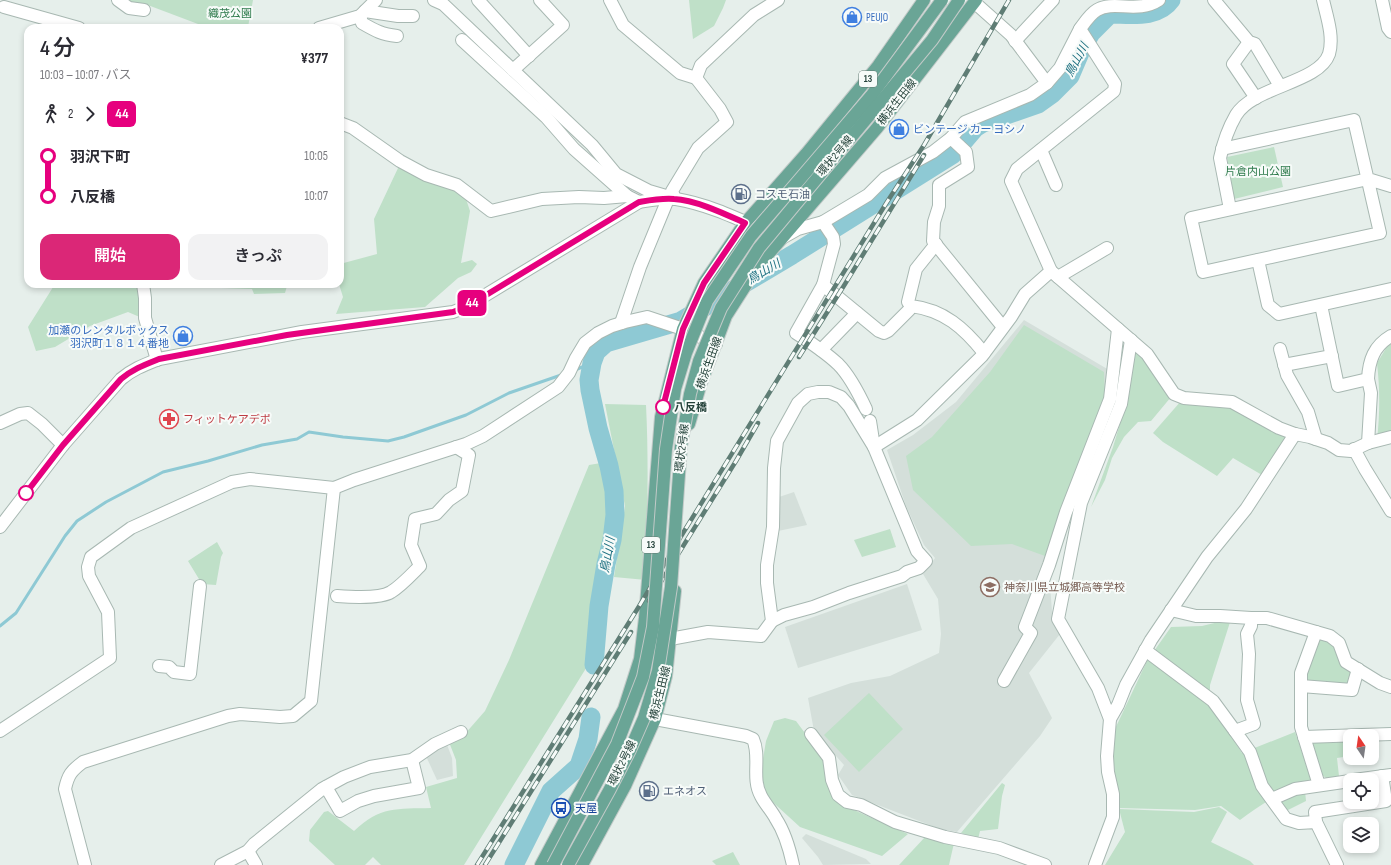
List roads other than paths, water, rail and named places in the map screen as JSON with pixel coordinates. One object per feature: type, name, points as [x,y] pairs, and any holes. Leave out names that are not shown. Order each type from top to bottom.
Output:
[{"type":"main road","name":"13","points":[[541,865],[624,709],[640,659],[645,618],[661,416],[683,329],[704,283],[745,223],[806,154],[878,66],[924,0]]},
{"type":"main road","name":"環状2号線","points":[[553,865],[617,744],[643,677],[653,627],[666,449],[675,389],[686,353],[708,301],[751,236],[871,96],[942,0]]},
{"type":"main road","name":"環状2号線","points":[[568,865],[630,750],[644,718],[658,671],[671,587],[681,446],[690,394],[699,360],[721,308],[758,248],[932,40],[959,0]]},
{"type":"main road","name":"横浜生田線","points":[[582,865],[625,786],[654,720],[666,676],[675,596],[680,482],[684,439],[701,382],[726,316],[758,266],[877,128],[975,1]]},
{"type":"street","points":[[118,0],[129,8],[144,10]]},
{"type":"street","points":[[376,0],[362,14],[362,23],[377,32],[397,36]]},
{"type":"street","points":[[478,0],[529,56]]},
{"type":"street","points":[[514,70],[563,25],[540,0]]},
{"type":"street","points":[[610,0],[623,25],[680,73],[696,78],[720,109],[727,122],[698,148],[672,191],[672,199],[640,266],[621,323]]},
{"type":"street","points":[[696,78],[701,65],[706,60],[754,15],[778,0]]},
{"type":"street","points":[[1015,41],[1053,0]]},
{"type":"street","points":[[441,1],[592,145],[616,174],[649,191],[672,199],[705,206],[782,238],[798,229],[823,222],[868,195],[885,178],[933,152],[951,138],[965,122],[1030,95],[1046,83],[1085,37],[1088,18],[1094,5],[1108,7],[1143,7],[1159,0]]},
{"type":"street","points":[[1214,0],[1249,42],[1255,44],[1280,86]]},
{"type":"street","points":[[1230,209],[1220,158],[1237,114],[1256,98],[1315,71],[1323,63],[1328,55],[1331,40],[1323,0]]},
{"type":"street","points":[[1382,0],[1388,28],[1391,32]]},
{"type":"street","points":[[975,1],[1011,35],[1046,83]]},
{"type":"street","points":[[4,4],[66,24]]},
{"type":"street","points":[[331,24],[362,14],[413,16]]},
{"type":"street","points":[[1085,37],[1115,84],[1114,91],[1017,169],[1012,181],[1054,274],[1147,354],[1174,394],[1184,398],[1232,402],[1279,428],[1328,443],[1339,450],[1351,451],[1368,443],[1391,437]]},
{"type":"street","points":[[462,40],[546,118],[574,149],[628,196],[639,202]]},
{"type":"street","points":[[1249,42],[1233,64],[1256,98]]},
{"type":"street","points":[[1222,150],[1354,120],[1368,179],[1380,234],[1203,272],[1191,218],[1368,179],[1391,186]]},
{"type":"street","points":[[344,125],[352,128],[400,161],[426,175],[457,185],[491,210],[542,199],[628,196]]},
{"type":"street","points":[[951,138],[966,152],[968,167],[939,185],[939,206],[934,222],[933,241],[1003,327]]},
{"type":"street","points":[[1041,150],[1056,185]]},
{"type":"street","points":[[0,527],[63,445],[121,379],[136,368],[156,360],[287,335],[453,312],[472,303],[639,202],[656,199],[672,199]]},
{"type":"street","points":[[823,222],[833,237],[834,244],[823,285],[796,332],[839,365],[857,391],[866,409]]},
{"type":"street","points":[[911,306],[908,302],[916,269],[936,244]]},
{"type":"street","points":[[874,447],[917,420],[984,353],[1011,317],[1025,294],[1054,274],[1107,248]]},
{"type":"street","points":[[1258,260],[1268,305],[1278,314],[1391,289]]},
{"type":"street","points":[[823,285],[879,331],[884,333],[888,331],[909,310],[911,306]]},
{"type":"street","points":[[144,288],[146,298],[145,318],[156,360]]},
{"type":"street","points":[[1321,305],[1338,386],[1368,379]]},
{"type":"street","points":[[911,306],[919,307],[942,315],[957,324],[969,334],[984,353]]},
{"type":"street","points":[[821,350],[857,313]]},
{"type":"street","points":[[0,731],[110,658],[108,612],[91,584],[88,576],[88,567],[91,557],[131,528],[232,482],[250,479],[334,488],[354,480],[456,447],[483,436],[558,387],[569,373],[585,343],[598,333],[621,323],[647,316],[683,329],[716,344]]},
{"type":"street","points":[[1004,681],[1031,633],[1026,627],[1049,565],[1066,512],[1110,399],[1118,329]]},
{"type":"street","points":[[1368,443],[1371,393],[1368,379],[1369,365],[1374,351],[1391,336]]},
{"type":"street","points":[[1110,720],[1098,688],[1058,619],[1081,503],[1121,404],[1131,340]]},
{"type":"street","points":[[1280,349],[1287,375],[1308,412],[1316,439]]},
{"type":"street","points":[[1284,365],[1332,356]]},
{"type":"street","points":[[670,639],[708,632],[761,636],[772,621],[784,615],[813,607],[849,593],[902,576],[907,572],[919,568],[926,561],[917,551],[874,447],[849,406],[841,397],[829,392],[808,394],[798,403],[777,441],[774,468],[773,527],[767,565],[767,583],[772,621]]},
{"type":"street","points":[[0,423],[20,414],[28,413],[63,445]]},
{"type":"street","points":[[870,421],[874,447]]},
{"type":"street","points":[[1095,865],[1112,817],[1113,794],[1108,772],[1107,756],[1110,720],[1126,685],[1145,650],[1171,610],[1207,557],[1246,509],[1295,434]]},
{"type":"street","points":[[337,596],[378,596],[390,592],[420,566],[411,545],[415,519],[436,514],[449,500],[462,491],[469,455],[456,447]]},
{"type":"street","points":[[1354,449],[1364,469],[1391,511]]},
{"type":"street","points":[[85,865],[65,789],[67,778],[73,770],[83,762],[228,716],[240,714],[280,717],[293,716],[310,701],[334,488]]},
{"type":"street","points":[[159,666],[169,667],[174,672],[190,674],[196,592]]},
{"type":"street","points":[[1171,610],[1196,616],[1267,618],[1330,636],[1339,644],[1346,662],[1380,683],[1391,686]]},
{"type":"street","points":[[1235,731],[1254,724],[1247,700],[1249,654],[1247,634],[1252,626],[1252,618]]},
{"type":"street","points":[[1316,632],[1301,673],[1301,726],[1319,785]]},
{"type":"street","points":[[1145,650],[1213,701],[1250,752],[1262,786],[1286,819],[1299,823],[1316,822]]},
{"type":"street","points":[[1301,686],[1352,690],[1358,670]]},
{"type":"street","points":[[654,720],[753,738],[756,746],[756,777],[760,796],[777,820],[791,855],[793,865]]},
{"type":"street","points":[[221,865],[248,851],[254,844],[326,787],[344,777],[370,767],[412,760],[435,744],[461,732]]},
{"type":"street","points":[[811,734],[829,758],[832,780],[838,795],[847,802],[861,805],[902,824],[945,837],[999,848],[1045,865]]},
{"type":"street","points":[[1304,737],[1391,734]]},
{"type":"street","points":[[326,787],[340,811],[358,801],[374,796],[419,788],[412,760]]},
{"type":"street","points":[[1337,865],[1316,822],[1315,812],[1386,801],[1387,775]]},
{"type":"street","points":[[1272,799],[1295,789],[1343,782]]},
{"type":"street","points":[[248,851],[256,865]]},
{"type":"waterway","name":"鳥山川","points":[[594,665],[599,606],[606,564],[612,540],[615,515],[614,491],[590,390],[589,380],[592,363],[596,352],[606,343],[681,321],[792,255],[952,155],[975,128],[983,123],[1038,104],[1052,94],[1070,76],[1082,48],[1091,33],[1110,14],[1135,15],[1151,13],[1159,10],[1171,0]]},
{"type":"waterway","points":[[575,370],[592,363]]},
{"type":"waterway","points":[[0,626],[16,613],[65,536],[77,521],[106,502],[163,472],[208,461],[262,445],[297,439],[309,432],[388,441],[404,437],[466,415],[509,393],[564,374]]},
{"type":"waterway","name":"鳥山川","points":[[514,865],[551,791],[579,766],[588,739],[591,717]]},
{"type":"railway","points":[[477,865],[638,608],[887,202],[924,145],[1009,0]]},
{"type":"railway","points":[[799,357],[924,155]]},
{"type":"railway","points":[[649,601],[758,423]]},
{"type":"railway","points":[[485,865],[631,632]]},
{"type":"place","name":"PEUJO","points":[[852,17]]},
{"type":"place","name":"ビンテージ カー ヨシノ","points":[[899,129]]},
{"type":"place","name":"コスモ石油","points":[[741,194]]},
{"type":"place","name":"加瀬のレンタルボックス 羽沢町１８１４番地","points":[[183,336]]},
{"type":"place","name":"八反橋","points":[[663,407]]},
{"type":"place","name":"フィットケアデポ","points":[[169,419]]},
{"type":"place","name":"神奈川県立城郷高等学校","points":[[990,587]]},
{"type":"place","name":"エネオス","points":[[649,791]]},
{"type":"place","name":"天屋","points":[[561,808]]},
{"type":"park label","name":"織茂公園","points":[[230,13]]},
{"type":"park label","name":"片倉内山公園","points":[[1258,171]]}]
